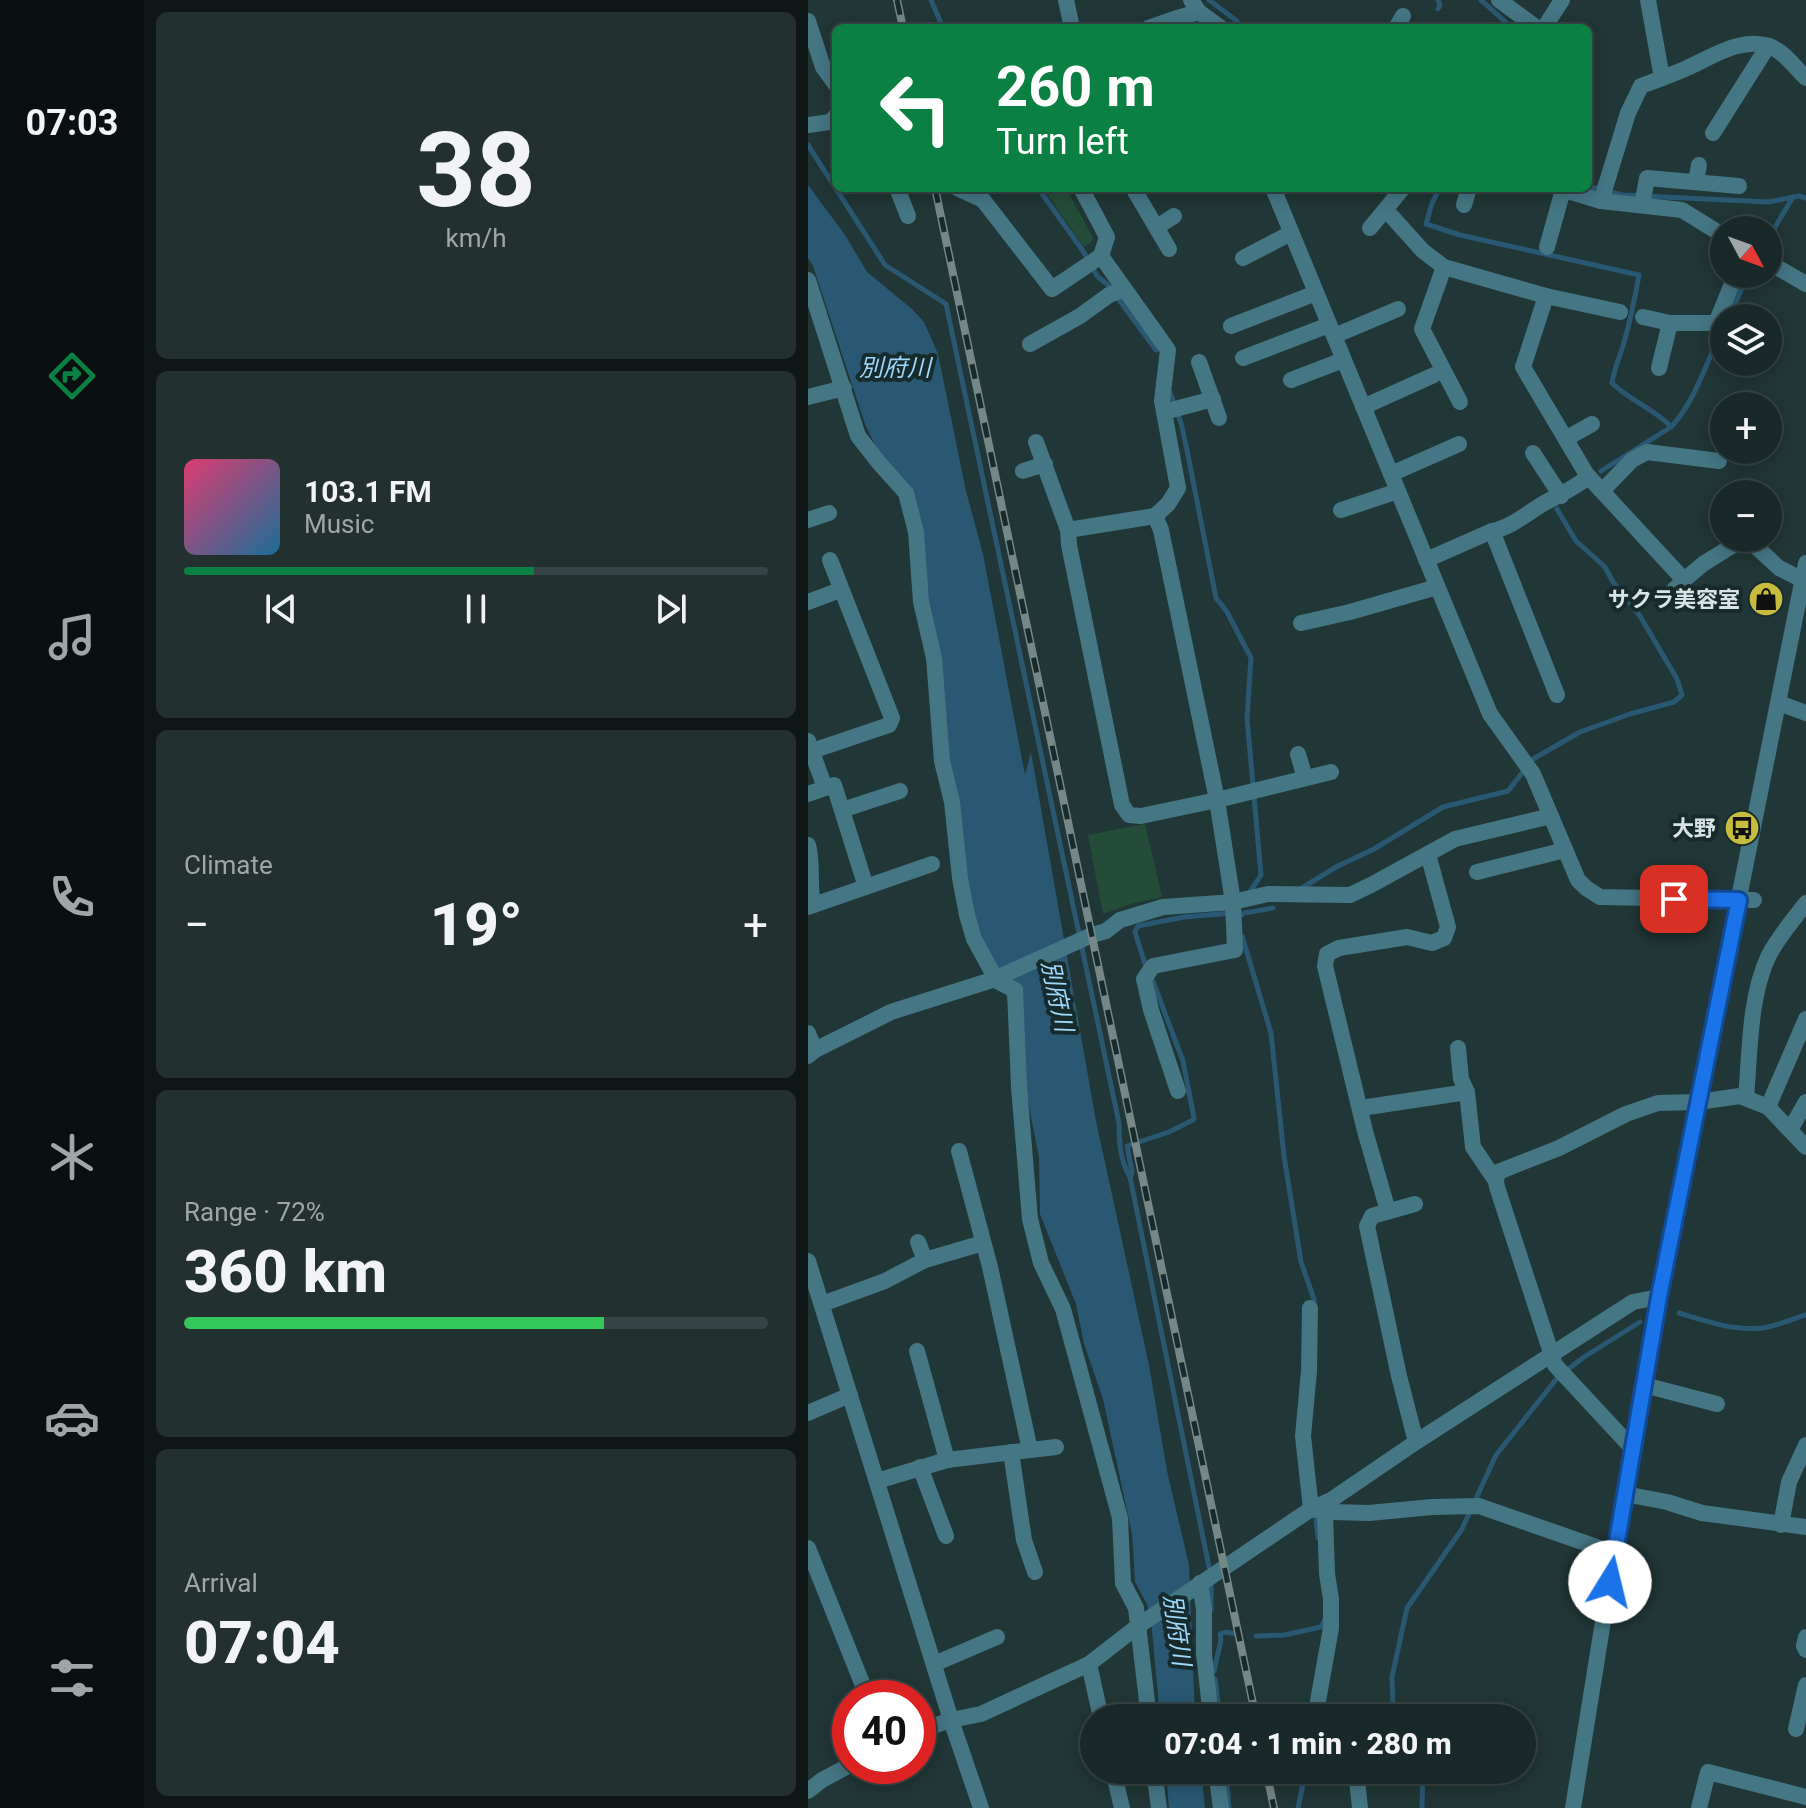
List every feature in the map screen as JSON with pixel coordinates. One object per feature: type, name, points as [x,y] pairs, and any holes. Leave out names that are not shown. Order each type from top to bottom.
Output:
[{"type":"street","points":[[1066,0],[1071,24]]},
{"type":"street","points":[[1499,0],[1532,24]]},
{"type":"street","points":[[1547,24],[1562,0]]},
{"type":"street","points":[[1648,0],[1662,78]]},
{"type":"street","points":[[1157,24],[1195,6],[1216,24]]},
{"type":"street","points":[[808,21],[823,67],[832,79]]},
{"type":"street","points":[[1601,200],[1628,113],[1641,86],[1725,49],[1748,44],[1768,46],[1779,51],[1806,78]]},
{"type":"street","points":[[1713,133],[1768,46]]},
{"type":"street","points":[[808,125],[832,120]]},
{"type":"street","points":[[1644,197],[1647,178],[1697,174],[1739,186]]},
{"type":"street","points":[[883,202],[899,192],[908,216]]},
{"type":"street","points":[[966,192],[983,200],[1052,289],[1093,262],[1107,237],[1083,192]]},
{"type":"street","points":[[1135,192],[1169,249]]},
{"type":"street","points":[[1275,192],[1490,714],[1527,765],[1578,880],[1600,897],[1747,900]]},
{"type":"street","points":[[1370,228],[1400,192]]},
{"type":"street","points":[[1464,205],[1468,192]]},
{"type":"street","points":[[1547,247],[1560,192]]},
{"type":"street","points":[[1572,192],[1601,200],[1644,197],[1682,210],[1710,227]]},
{"type":"street","points":[[1386,210],[1423,251],[1444,267],[1546,296],[1620,312]]},
{"type":"street","points":[[1157,227],[1174,216]]},
{"type":"street","points":[[1243,258],[1291,233]]},
{"type":"street","points":[[1068,530],[1155,516],[1168,504],[1178,488],[1172,410],[1162,401],[1168,350],[1093,262]]},
{"type":"street","points":[[1444,267],[1422,329],[1460,402]]},
{"type":"street","points":[[1782,270],[1806,284]]},
{"type":"street","points":[[808,280],[858,436],[906,493],[916,532],[921,602],[934,658],[942,761],[952,802],[967,915],[974,939],[997,981],[1015,990],[1030,1219],[1041,1263],[1063,1309],[1120,1518],[1123,1583],[1136,1608],[1147,1704]]},
{"type":"street","points":[[1643,317],[1670,323],[1716,323],[1730,288]]},
{"type":"street","points":[[1030,344],[1116,292]]},
{"type":"street","points":[[1231,326],[1316,293]]},
{"type":"street","points":[[1546,296],[1523,367],[1589,477],[1684,580]]},
{"type":"street","points":[[1243,358],[1398,309]]},
{"type":"street","points":[[1659,368],[1670,323]]},
{"type":"street","points":[[1291,380],[1343,360]]},
{"type":"street","points":[[1199,362],[1219,418]]},
{"type":"street","points":[[1363,407],[1434,375]]},
{"type":"street","points":[[808,397],[844,388]]},
{"type":"street","points":[[1172,410],[1213,399]]},
{"type":"street","points":[[1567,438],[1592,424]]},
{"type":"street","points":[[1036,442],[1068,530],[1122,805],[1129,815],[1141,816],[1217,800],[1331,772]]},
{"type":"street","points":[[1391,474],[1459,444]]},
{"type":"street","points":[[1602,491],[1632,460],[1647,452],[1710,460]]},
{"type":"street","points":[[1533,453],[1561,496]]},
{"type":"street","points":[[1023,471],[1045,464]]},
{"type":"street","points":[[1426,560],[1501,529],[1589,477]]},
{"type":"street","points":[[1341,510],[1398,491]]},
{"type":"street","points":[[1602,519],[1616,506]]},
{"type":"street","points":[[809,516],[829,513]]},
{"type":"street","points":[[1155,516],[1161,530],[1217,800],[1234,902],[1235,950],[1153,966],[1144,979],[1165,1070],[1178,1091]]},
{"type":"street","points":[[1492,531],[1557,695]]},
{"type":"street","points":[[1573,1808],[1659,1297],[1698,1102],[1747,900],[1804,571],[1779,568],[1752,543],[1740,541],[1703,564],[1667,597]]},
{"type":"street","points":[[825,788],[810,746],[889,725],[892,718],[863,666],[830,560]]},
{"type":"street","points":[[1301,623],[1437,587]]},
{"type":"street","points":[[808,602],[840,590]]},
{"type":"street","points":[[1779,703],[1806,713]]},
{"type":"street","points":[[1298,754],[1305,778]]},
{"type":"street","points":[[808,794],[834,785],[866,887]]},
{"type":"street","points":[[842,810],[900,791]]},
{"type":"street","points":[[808,1033],[812,1053],[891,1012],[992,980],[1106,931],[1120,920],[1163,907],[1234,902],[1268,894],[1350,895],[1455,839],[1551,816]]},
{"type":"street","points":[[808,845],[811,854],[810,906],[932,864]]},
{"type":"street","points":[[1477,872],[1565,850]]},
{"type":"street","points":[[1388,1211],[1325,966],[1327,954],[1339,948],[1407,937],[1432,943],[1444,938],[1448,927],[1428,854]]},
{"type":"street","points":[[1746,1098],[1758,986],[1777,942],[1806,903]]},
{"type":"street","points":[[1768,1107],[1806,1019]]},
{"type":"street","points":[[1458,1048],[1473,1147],[1496,1181],[1553,1360],[1568,1382],[1633,1449]]},
{"type":"street","points":[[1361,1108],[1467,1092]]},
{"type":"street","points":[[1496,1181],[1498,1172],[1559,1148],[1626,1114],[1658,1103],[1698,1102],[1740,1096],[1768,1107],[1806,1147]]},
{"type":"street","points":[[1790,1130],[1806,1102]]},
{"type":"street","points":[[959,1151],[983,1243],[1019,1358],[1030,1450]]},
{"type":"street","points":[[965,1177],[983,1173]]},
{"type":"street","points":[[1415,1204],[1372,1216],[1367,1226],[1416,1442]]},
{"type":"street","points":[[918,1242],[925,1260]]},
{"type":"street","points":[[822,1304],[885,1281],[925,1260],[983,1243]]},
{"type":"street","points":[[808,1261],[981,1808]]},
{"type":"street","points":[[936,1725],[981,1714],[1089,1664],[1200,1583],[1416,1442],[1553,1360],[1633,1302],[1659,1297]]},
{"type":"street","points":[[1310,1308],[1309,1371],[1303,1436],[1320,1507],[1331,1599],[1331,1628],[1317,1704]]},
{"type":"street","points":[[917,1351],[947,1460]]},
{"type":"street","points":[[925,1378],[943,1372]]},
{"type":"street","points":[[1644,1385],[1717,1404]]},
{"type":"street","points":[[808,1413],[850,1395]]},
{"type":"street","points":[[1781,1525],[1789,1482],[1806,1445]]},
{"type":"street","points":[[877,1481],[947,1460],[1056,1447]]},
{"type":"street","points":[[1011,1452],[1024,1540],[1035,1572]]},
{"type":"street","points":[[920,1467],[946,1536]]},
{"type":"street","points":[[1625,1494],[1702,1513],[1806,1527]]},
{"type":"street","points":[[1320,1507],[1369,1513],[1472,1506],[1614,1553]]},
{"type":"street","points":[[808,1548],[861,1680]]},
{"type":"street","points":[[1200,1583],[1209,1704]]},
{"type":"street","points":[[934,1664],[997,1637]]},
{"type":"street","points":[[1806,1637],[1806,1650]]},
{"type":"street","points":[[1089,1664],[1098,1704]]},
{"type":"street","points":[[1796,1729],[1806,1685]]},
{"type":"street","points":[[1699,1808],[1708,1772],[1806,1797]]},
{"type":"street","points":[[808,1791],[832,1775]]},
{"type":"street","points":[[1116,1784],[1122,1808]]},
{"type":"street","points":[[1156,1784],[1159,1808]]},
{"type":"street","points":[[1218,1784],[1221,1808]]},
{"type":"street","points":[[1357,1784],[1360,1808]]},
{"type":"green space","points":[[1046,192],[1068,192],[1093,238],[1084,247]]},
{"type":"green space","points":[[1145,824],[1162,897],[1103,914],[1088,835]]},
{"type":"water","name":"別府川","points":[[808,185],[845,235],[867,272],[924,322],[938,354],[966,491],[983,554],[1025,775],[1031,752],[1096,1121],[1189,1565],[1194,1704],[1159,1704],[1152,1630],[1147,1604],[1135,1582],[1132,1534],[1103,1399],[1084,1344],[1076,1304],[1040,1214],[1039,1157],[1007,997],[970,905],[947,761],[918,517],[865,424],[808,258]]},
{"type":"water","points":[[1167,1784],[1202,1784],[1205,1808],[1169,1808]]},
{"type":"waterway","points":[[931,0],[941,24]]},
{"type":"waterway","points":[[1209,0],[1237,21]]},
{"type":"waterway","points":[[1438,0],[1438,9]]},
{"type":"waterway","points":[[1481,0],[1508,24]]},
{"type":"waterway","points":[[808,145],[832,182]]},
{"type":"waterway","points":[[1592,187],[1622,195],[1768,202],[1799,196],[1806,198]]},
{"type":"waterway","points":[[838,192],[885,265],[946,304],[1119,1123],[1122,1158],[1130,1177],[1209,1567]]},
{"type":"waterway","points":[[1041,192],[1097,276],[1108,285],[1156,350]]},
{"type":"waterway","points":[[1438,192],[1426,224],[1460,235],[1639,275],[1612,383],[1671,427]]},
{"type":"waterway","points":[[1782,216],[1793,197]]},
{"type":"waterway","points":[[1735,304],[1742,288]]},
{"type":"waterway","points":[[1601,471],[1671,427],[1694,392],[1710,357]]},
{"type":"waterway","points":[[1170,392],[1181,423],[1216,598],[1227,612],[1251,658],[1247,718],[1261,875],[1248,895]]},
{"type":"waterway","points":[[1302,888],[1443,807],[1508,791],[1533,759],[1580,732],[1674,702],[1682,695],[1677,679],[1640,616],[1605,567],[1576,541],[1557,509]]},
{"type":"waterway","points":[[1238,913],[1242,915],[1273,908]]},
{"type":"waterway","points":[[1146,967],[1135,932],[1138,926],[1184,917],[1232,913]]},
{"type":"waterway","points":[[1242,936],[1271,1033],[1284,1156],[1301,1262],[1314,1306]]},
{"type":"waterway","points":[[1131,1176],[1127,1146],[1169,1132],[1194,1118],[1183,1061],[1151,976]]},
{"type":"waterway","points":[[1679,1313],[1720,1325],[1751,1329],[1773,1326],[1806,1315]]},
{"type":"waterway","points":[[1393,1704],[1392,1677],[1407,1608],[1462,1529],[1496,1455],[1558,1377],[1640,1322]]},
{"type":"waterway","points":[[1316,1518],[1318,1538]]},
{"type":"waterway","points":[[1211,1585],[1211,1610]]},
{"type":"waterway","points":[[1256,1636],[1284,1635],[1321,1627],[1325,1619]]},
{"type":"waterway","points":[[1214,1671],[1220,1634],[1237,1634]]},
{"type":"waterway","points":[[1215,1679],[1218,1704]]},
{"type":"waterway","points":[[1227,1784],[1229,1808]]},
{"type":"waterway","points":[[1298,1808],[1303,1784]]},
{"type":"waterway","points":[[1422,1808],[1423,1784]]},
{"type":"railway","points":[[897,0],[902,24]]},
{"type":"railway","points":[[936,192],[1253,1704]]},
{"type":"railway","points":[[1269,1784],[1274,1808]]},
{"type":"place","name":"サクラ美容室","points":[[1766,599]]},
{"type":"place","name":"大野","points":[[1742,828]]},
{"type":"route","points":[[1610,1582],[1659,1297],[1739,900],[1674,899]]}]
